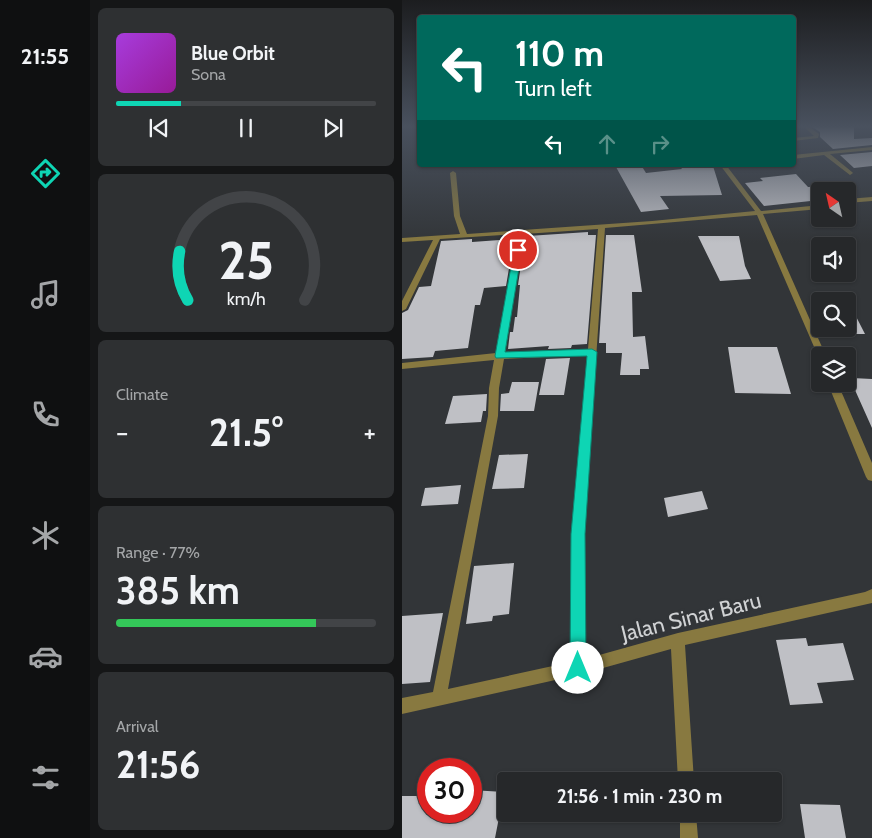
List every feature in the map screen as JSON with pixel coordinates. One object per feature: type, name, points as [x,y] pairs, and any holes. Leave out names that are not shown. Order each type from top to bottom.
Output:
[{"type":"street","points":[[839,165],[850,174]]},
{"type":"street","points":[[724,167],[759,212],[818,347]]},
{"type":"street","points":[[453,173],[457,216],[464,235]]},
{"type":"street","points":[[856,200],[872,199]]},
{"type":"street","points":[[402,240],[602,226],[811,208]]},
{"type":"street","points":[[578,668],[578,534],[602,226]]},
{"type":"street","points":[[439,698],[493,416],[494,388],[521,232]]},
{"type":"street","points":[[402,309],[438,237]]},
{"type":"street","points":[[402,366],[500,356],[592,352]]},
{"type":"street","points":[[837,392],[871,475]]},
{"type":"street","name":"Jalan Sinar Baru","points":[[402,706],[578,668],[678,640],[868,598],[872,595]]},
{"type":"street","points":[[678,640],[685,772]]},
{"type":"street","points":[[688,822],[689,838]]},
{"type":"building","points":[[851,165],[872,165],[872,166],[854,168]]},
{"type":"building","points":[[616,167],[642,167],[646,173],[682,169],[680,167],[713,167],[722,195],[660,196],[669,209],[641,212]]},
{"type":"building","points":[[796,174],[808,187],[811,187],[811,201],[764,206],[745,183],[763,181],[760,178]]},
{"type":"building","points":[[588,232],[588,235],[596,235],[587,344],[572,345],[571,348],[548,349],[549,346],[508,349],[510,332],[513,332],[515,317],[517,317],[520,285],[518,285],[525,238],[528,236]]},
{"type":"building","points":[[606,235],[634,235],[642,292],[632,292],[633,337],[645,336],[649,369],[640,369],[640,375],[620,375],[622,353],[606,353],[606,343],[599,343]]},
{"type":"building","points":[[698,236],[739,236],[745,266],[751,279],[720,281]]},
{"type":"building","points":[[472,239],[472,242],[514,239],[506,286],[484,288],[480,305],[475,305],[468,348],[435,351],[433,357],[402,359],[402,313],[408,310],[419,287],[431,286],[441,241]]},
{"type":"building","points":[[856,316],[865,334],[856,334]]},
{"type":"building","points":[[728,347],[777,347],[791,394],[735,393]]},
{"type":"building","points":[[570,358],[564,395],[539,395],[546,359]]},
{"type":"building","points":[[856,378],[872,379],[872,428],[856,392]]},
{"type":"building","points":[[512,382],[539,382],[534,411],[500,411],[501,394],[509,393]]},
{"type":"building","points":[[487,394],[486,411],[483,411],[481,422],[445,424],[453,396]]},
{"type":"building","points":[[528,454],[524,488],[492,489],[499,455]]},
{"type":"building","points":[[461,485],[458,504],[421,506],[425,488]]},
{"type":"building","points":[[702,491],[708,509],[668,517],[664,498]]},
{"type":"building","points":[[514,563],[509,614],[493,616],[492,621],[466,624],[474,566]]},
{"type":"building","points":[[443,613],[430,682],[402,684],[402,616]]},
{"type":"building","points":[[806,638],[808,646],[843,643],[854,680],[817,683],[823,703],[790,705],[776,640]]},
{"type":"building","points":[[482,791],[497,792],[498,822],[495,838],[402,838],[402,796],[417,796],[417,823],[482,823]]},
{"type":"building","points":[[800,804],[840,805],[846,838],[805,838]]},
{"type":"route","points":[[518,250],[500,356],[592,352],[578,534],[578,668]]}]
